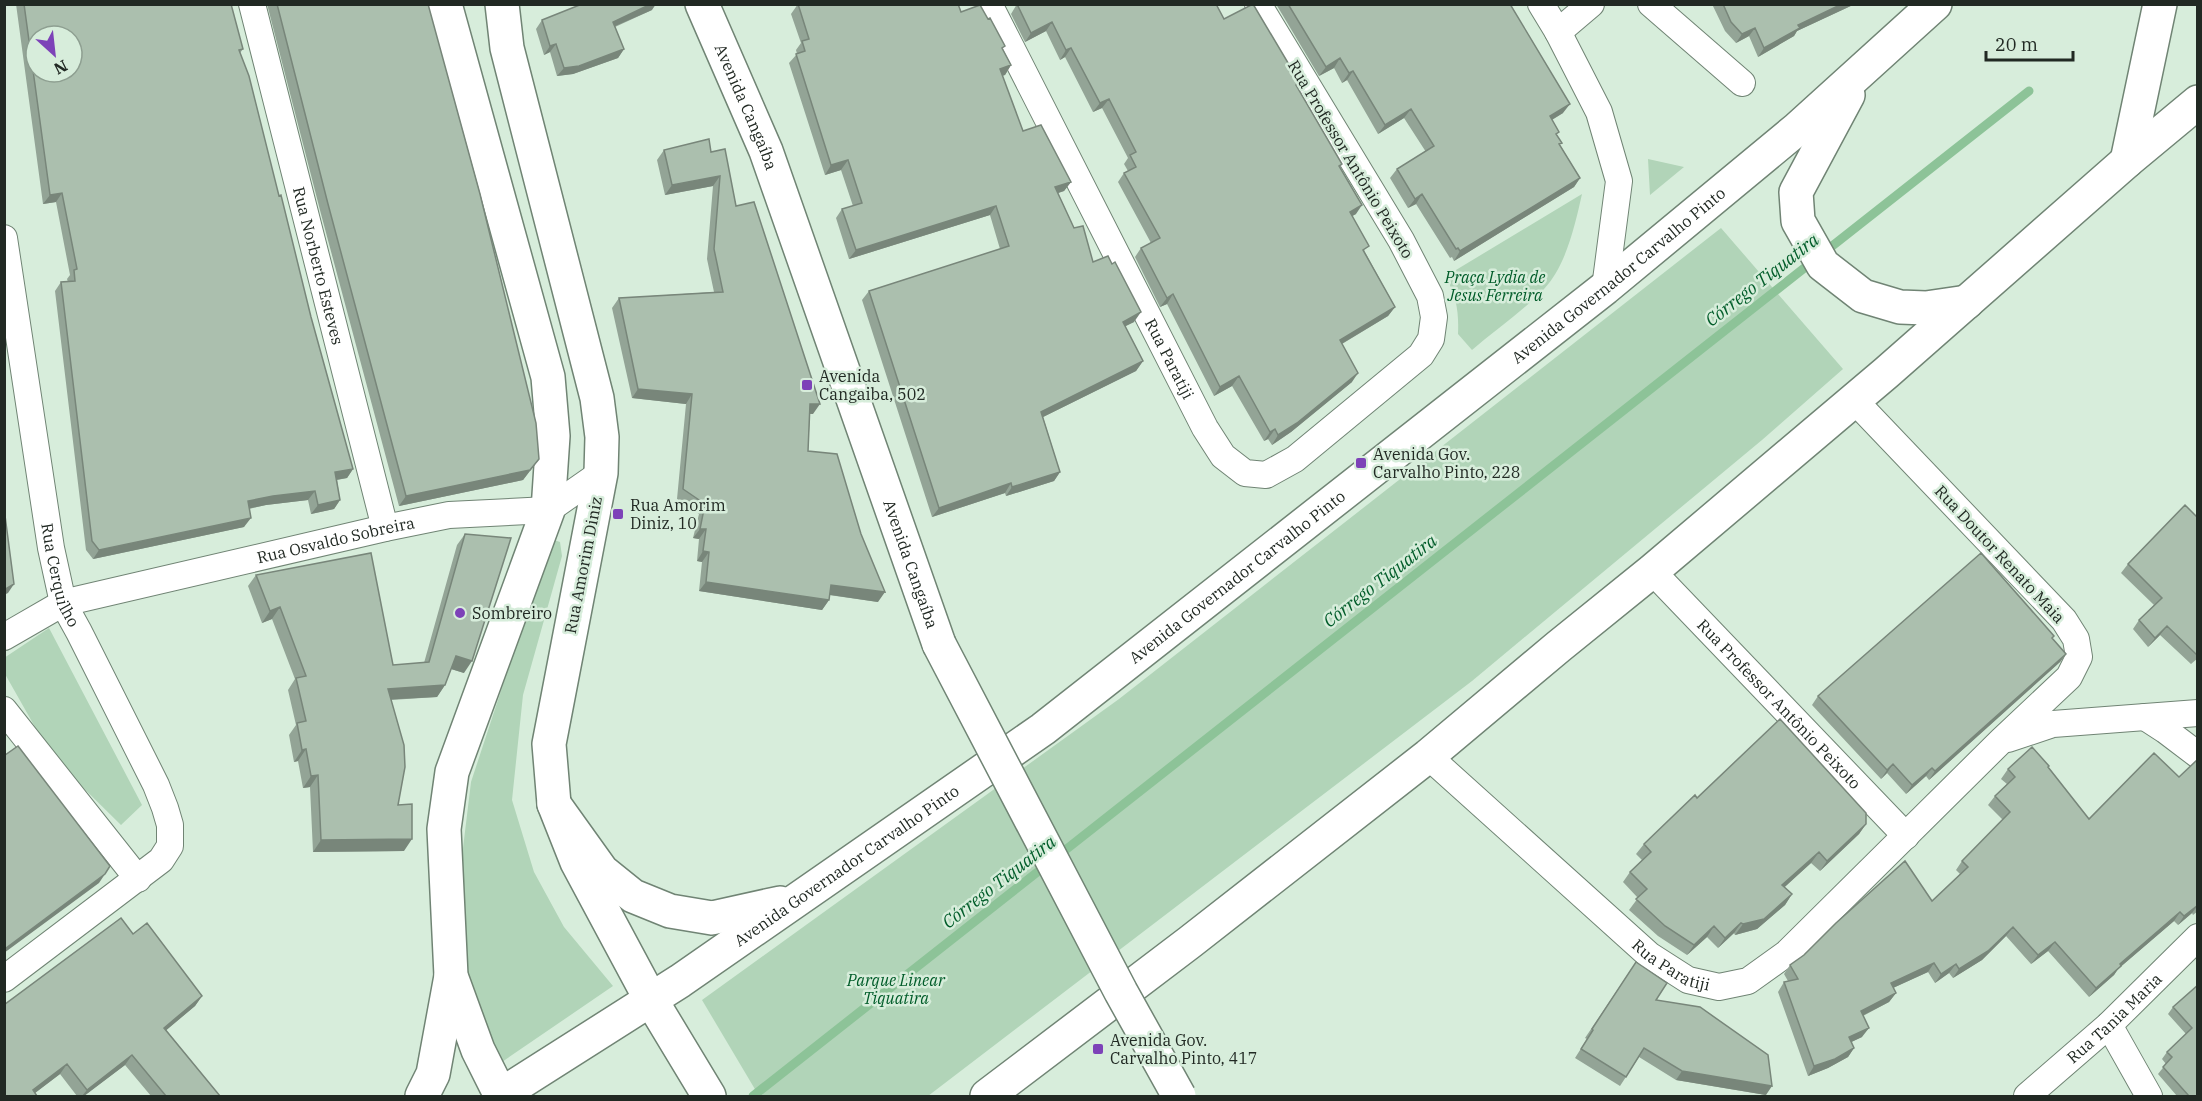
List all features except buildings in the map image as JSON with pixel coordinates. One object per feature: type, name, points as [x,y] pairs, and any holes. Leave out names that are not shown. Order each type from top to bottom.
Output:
[{"type":"main road","points":[[422,1096],[433,1074],[451,976],[444,829],[452,772],[548,510],[553,436],[548,377],[445,4]]},
{"type":"main road","name":"Rua Amorim Diniz","points":[[502,4],[507,48],[597,398],[602,437],[601,472],[549,744],[554,804],[577,862],[651,1000],[709,1096]]},
{"type":"main road","name":"Avenida Cangaíba","points":[[702,4],[766,151],[939,644],[1121,992],[1179,1096]]},
{"type":"main road","name":"Avenida Governador Carvalho Pinto","points":[[500,1096],[651,1000],[1042,729],[1605,288],[1797,129],[1935,4]]},
{"type":"main road","points":[[2127,161],[2160,4]]},
{"type":"main road","points":[[1863,70],[1812,159],[1796,192],[1798,221],[1823,265],[1863,296],[1900,307],[1926,308],[1967,302]]},
{"type":"main road","points":[[2165,129],[2198,83]]},
{"type":"main road","points":[[987,1096],[1190,942],[1428,756],[1653,571],[2198,102]]},
{"type":"main road","points":[[554,804],[602,871],[633,896],[670,911],[712,918],[796,899]]},
{"type":"main road","points":[[451,976],[478,1050],[500,1096]]},
{"type":"street","name":"Rua Norberto Esteves","points":[[252,4],[385,528]]},
{"type":"street","name":"Rua Paratiji","points":[[989,4],[1205,428],[1223,456],[1245,472],[1266,475],[1295,459],[1421,356],[1431,339],[1434,317]]},
{"type":"street","name":"Rua Professor Antônio Peixoto","points":[[1258,4],[1401,240],[1430,296],[1434,317]]},
{"type":"street","points":[[1541,4],[1599,112],[1619,181],[1605,288]]},
{"type":"street","points":[[1558,32],[1591,4]]},
{"type":"street","points":[[1651,4],[1742,83]]},
{"type":"street","name":"Rua Cerquilho","points":[[4,979],[138,879],[161,860],[170,846],[170,825],[156,785],[63,603],[51,548],[5,240]]},
{"type":"street","name":"Rua Doutor Renato Maia","points":[[1854,399],[2064,620],[2076,639],[2079,657],[2069,677],[2001,741]]},
{"type":"street","points":[[548,510],[601,472]]},
{"type":"street","name":"Rua Osvaldo Sobreira","points":[[4,637],[63,603],[449,515],[548,510]]},
{"type":"street","name":"Rua Professor Antônio Peixoto","points":[[1653,571],[1906,836]]},
{"type":"street","points":[[4,710],[138,879]]},
{"type":"street","points":[[2001,741],[2053,724],[2198,713]]},
{"type":"street","points":[[2145,717],[2198,755]]},
{"type":"street","name":"Rua Paratiji","points":[[1428,756],[1649,955],[1688,980],[1719,987],[1748,981],[1787,953],[2001,741]]},
{"type":"street","name":"Rua Tania Maria","points":[[2027,1096],[2109,1025],[2198,938]]},
{"type":"street","points":[[2109,1025],[2148,1096]]},
{"type":"green space","points":[[1648,159],[1684,167],[1650,195]]},
{"type":"green space","name":"Praça Lydia de Jesus Ferreira","points":[[1582,194],[1569,245],[1552,280],[1527,305],[1472,350],[1458,334],[1456,304],[1446,276]]},
{"type":"green space","name":"Parque Linear Tiquatira","points":[[1721,228],[1843,369],[1762,440],[1472,681],[928,1096],[759,1096],[702,1000],[1119,699]]},
{"type":"green space","points":[[551,539],[560,542],[562,556],[523,695],[512,800],[534,872],[564,927],[613,986],[499,1064],[469,979],[459,881],[471,782]]},
{"type":"green space","points":[[49,628],[142,805],[121,825],[52,757],[5,674],[4,658]]},
{"type":"waterway","name":"Córrego Tiquatira","points":[[753,1096],[2029,91]]},
{"type":"place","name":"Avenida Cangaiba, 502","points":[[807,385]]},
{"type":"place","name":"Avenida Gov. Carvalho Pinto, 228","points":[[1361,463]]},
{"type":"place","name":"Rua Amorim Diniz, 10","points":[[618,514]]},
{"type":"place","name":"Sombreiro","points":[[460,613]]},
{"type":"place","name":"Avenida Gov. Carvalho Pinto, 417","points":[[1098,1049]]}]
